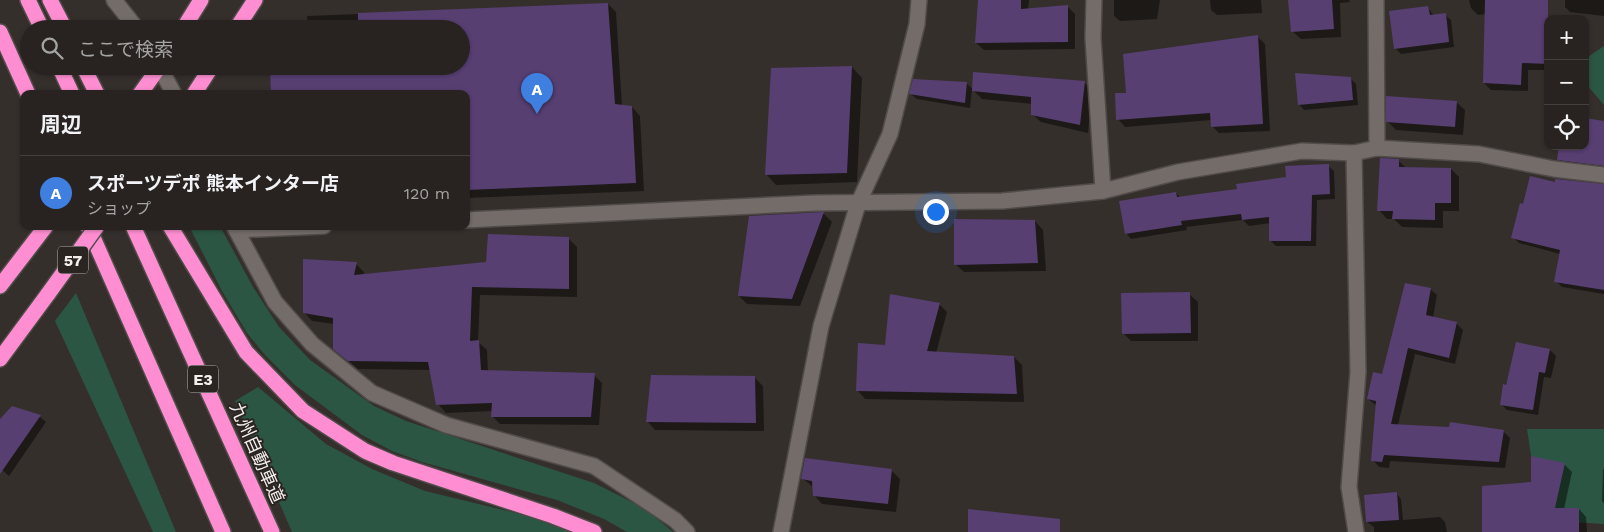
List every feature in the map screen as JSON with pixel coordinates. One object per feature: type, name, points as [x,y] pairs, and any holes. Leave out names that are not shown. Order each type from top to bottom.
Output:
[{"type":"highway","points":[[28,0],[38,20]]},
{"type":"highway","points":[[50,0],[60,20]]},
{"type":"highway","points":[[189,20],[201,0]]},
{"type":"highway","points":[[242,20],[255,0]]},
{"type":"highway","points":[[0,32],[26,90]]},
{"type":"highway","points":[[63,75],[70,90]]},
{"type":"highway","points":[[88,75],[95,90]]},
{"type":"highway","points":[[143,90],[153,75]]},
{"type":"highway","points":[[197,90],[206,75]]},
{"type":"highway","name":"57","points":[[0,286],[43,230]]},
{"type":"highway","name":"E3","points":[[90,230],[223,532]]},
{"type":"highway","name":"57","points":[[0,359],[94,230]]},
{"type":"highway","name":"九州自動車道","points":[[135,230],[272,532]]},
{"type":"highway","points":[[172,230],[246,352],[302,411],[365,451],[393,463],[553,516],[594,532]]},
{"type":"highway","points":[[208,497],[217,532]]},
{"type":"street","points":[[114,0],[130,20]]},
{"type":"street","points":[[781,532],[821,326],[858,204],[890,134],[917,24],[919,0]]},
{"type":"street","points":[[1094,0],[1093,38],[1103,191]]},
{"type":"street","points":[[1376,0],[1377,148]]},
{"type":"street","points":[[164,75],[172,90]]},
{"type":"street","points":[[470,220],[815,204],[1002,201],[1103,191],[1178,172],[1302,151],[1354,153],[1377,148],[1479,154],[1554,169],[1604,175]]},
{"type":"street","points":[[1354,153],[1358,372],[1349,487],[1356,532]]},
{"type":"street","points":[[236,230],[275,302],[312,344],[372,393],[446,425],[594,466],[675,520],[687,532]]},
{"type":"green space","points":[[1604,46],[1604,105],[1589,87],[1589,56]]},
{"type":"green space","points":[[191,230],[222,230],[253,287],[279,327],[310,360],[374,406],[406,421],[594,483],[644,508],[673,532],[627,532],[604,519],[557,500],[422,462],[392,451],[362,435],[295,385],[265,355],[247,333],[222,291]]},
{"type":"green space","points":[[76,293],[176,532],[153,532],[55,321]]},
{"type":"green space","points":[[258,387],[326,444],[372,469],[425,491],[524,515],[572,532],[292,532],[235,401]]},
{"type":"green space","points":[[1527,429],[1604,429],[1604,524],[1541,520]]},
{"type":"building","points":[[978,0],[1021,0],[1021,9],[1068,5],[1068,42],[975,43]]},
{"type":"building","points":[[1288,0],[1332,0],[1334,29],[1291,32]]},
{"type":"building","points":[[1485,0],[1548,0],[1548,15],[1544,15],[1544,64],[1522,63],[1521,85],[1483,83]]},
{"type":"building","points":[[608,3],[615,104],[632,106],[636,183],[470,190],[470,90],[271,90],[270,75],[470,75],[470,20],[358,20],[358,13]]},
{"type":"building","points":[[1428,6],[1430,15],[1446,13],[1449,42],[1394,49],[1389,11]]},
{"type":"building","points":[[1258,35],[1263,124],[1211,127],[1210,113],[1116,120],[1115,93],[1126,93],[1123,54]]},
{"type":"building","points":[[852,66],[847,173],[765,175],[771,68]]},
{"type":"building","points":[[973,72],[1085,81],[1080,125],[1031,115],[1031,97],[972,91]]},
{"type":"building","points":[[1295,73],[1351,77],[1353,100],[1298,105]]},
{"type":"building","points":[[913,79],[967,82],[965,103],[909,94]]},
{"type":"building","points":[[1386,96],[1457,101],[1455,127],[1386,122]]},
{"type":"building","points":[[1589,119],[1604,121],[1604,166],[1557,160],[1558,150],[1589,150]]},
{"type":"building","points":[[1380,158],[1399,159],[1399,167],[1451,168],[1451,203],[1435,203],[1435,220],[1392,219],[1393,211],[1377,211]]},
{"type":"building","points":[[1329,164],[1330,194],[1312,195],[1311,241],[1269,241],[1269,217],[1242,220],[1241,214],[1181,221],[1182,225],[1125,234],[1119,201],[1176,192],[1177,197],[1237,189],[1236,184],[1286,177],[1285,166]]},
{"type":"building","points":[[1530,176],[1555,182],[1555,179],[1604,184],[1604,290],[1554,282],[1560,250],[1511,238],[1520,203],[1523,204]]},
{"type":"building","points":[[824,212],[792,299],[738,296],[749,216]]},
{"type":"building","points":[[954,219],[1035,220],[1038,263],[954,265]]},
{"type":"building","points":[[488,234],[569,237],[569,289],[472,287],[470,341],[479,340],[481,370],[595,373],[591,417],[491,417],[492,403],[436,405],[428,362],[348,361],[333,349],[333,318],[303,313],[303,259],[357,262],[354,275],[486,262]]},
{"type":"building","points":[[1405,283],[1431,288],[1426,315],[1457,322],[1449,358],[1408,348],[1391,424],[1449,427],[1450,422],[1504,430],[1499,462],[1384,455],[1382,462],[1371,461],[1376,401],[1367,399],[1373,372],[1382,374]]},
{"type":"building","points":[[1190,292],[1191,333],[1122,334],[1121,293]]},
{"type":"building","points":[[890,294],[940,303],[927,351],[1014,356],[1017,394],[856,391],[858,343],[885,345]]},
{"type":"building","points":[[1516,342],[1550,349],[1545,373],[1539,372],[1533,410],[1500,405],[1503,384],[1506,385]]},
{"type":"building","points":[[651,375],[755,376],[756,423],[646,422]]},
{"type":"building","points":[[12,406],[41,415],[0,474],[0,419]]},
{"type":"building","points":[[1531,456],[1565,463],[1555,508],[1579,508],[1579,532],[1482,532],[1482,486],[1531,482]]},
{"type":"building","points":[[805,458],[892,469],[888,504],[813,496],[812,481],[801,479]]},
{"type":"building","points":[[1397,492],[1399,520],[1366,522],[1364,495]]},
{"type":"building","points":[[968,509],[1060,519],[1060,532],[968,532]]},
{"type":"place","name":"スポーツデポ 熊本インター店","points":[[537,114]]}]
